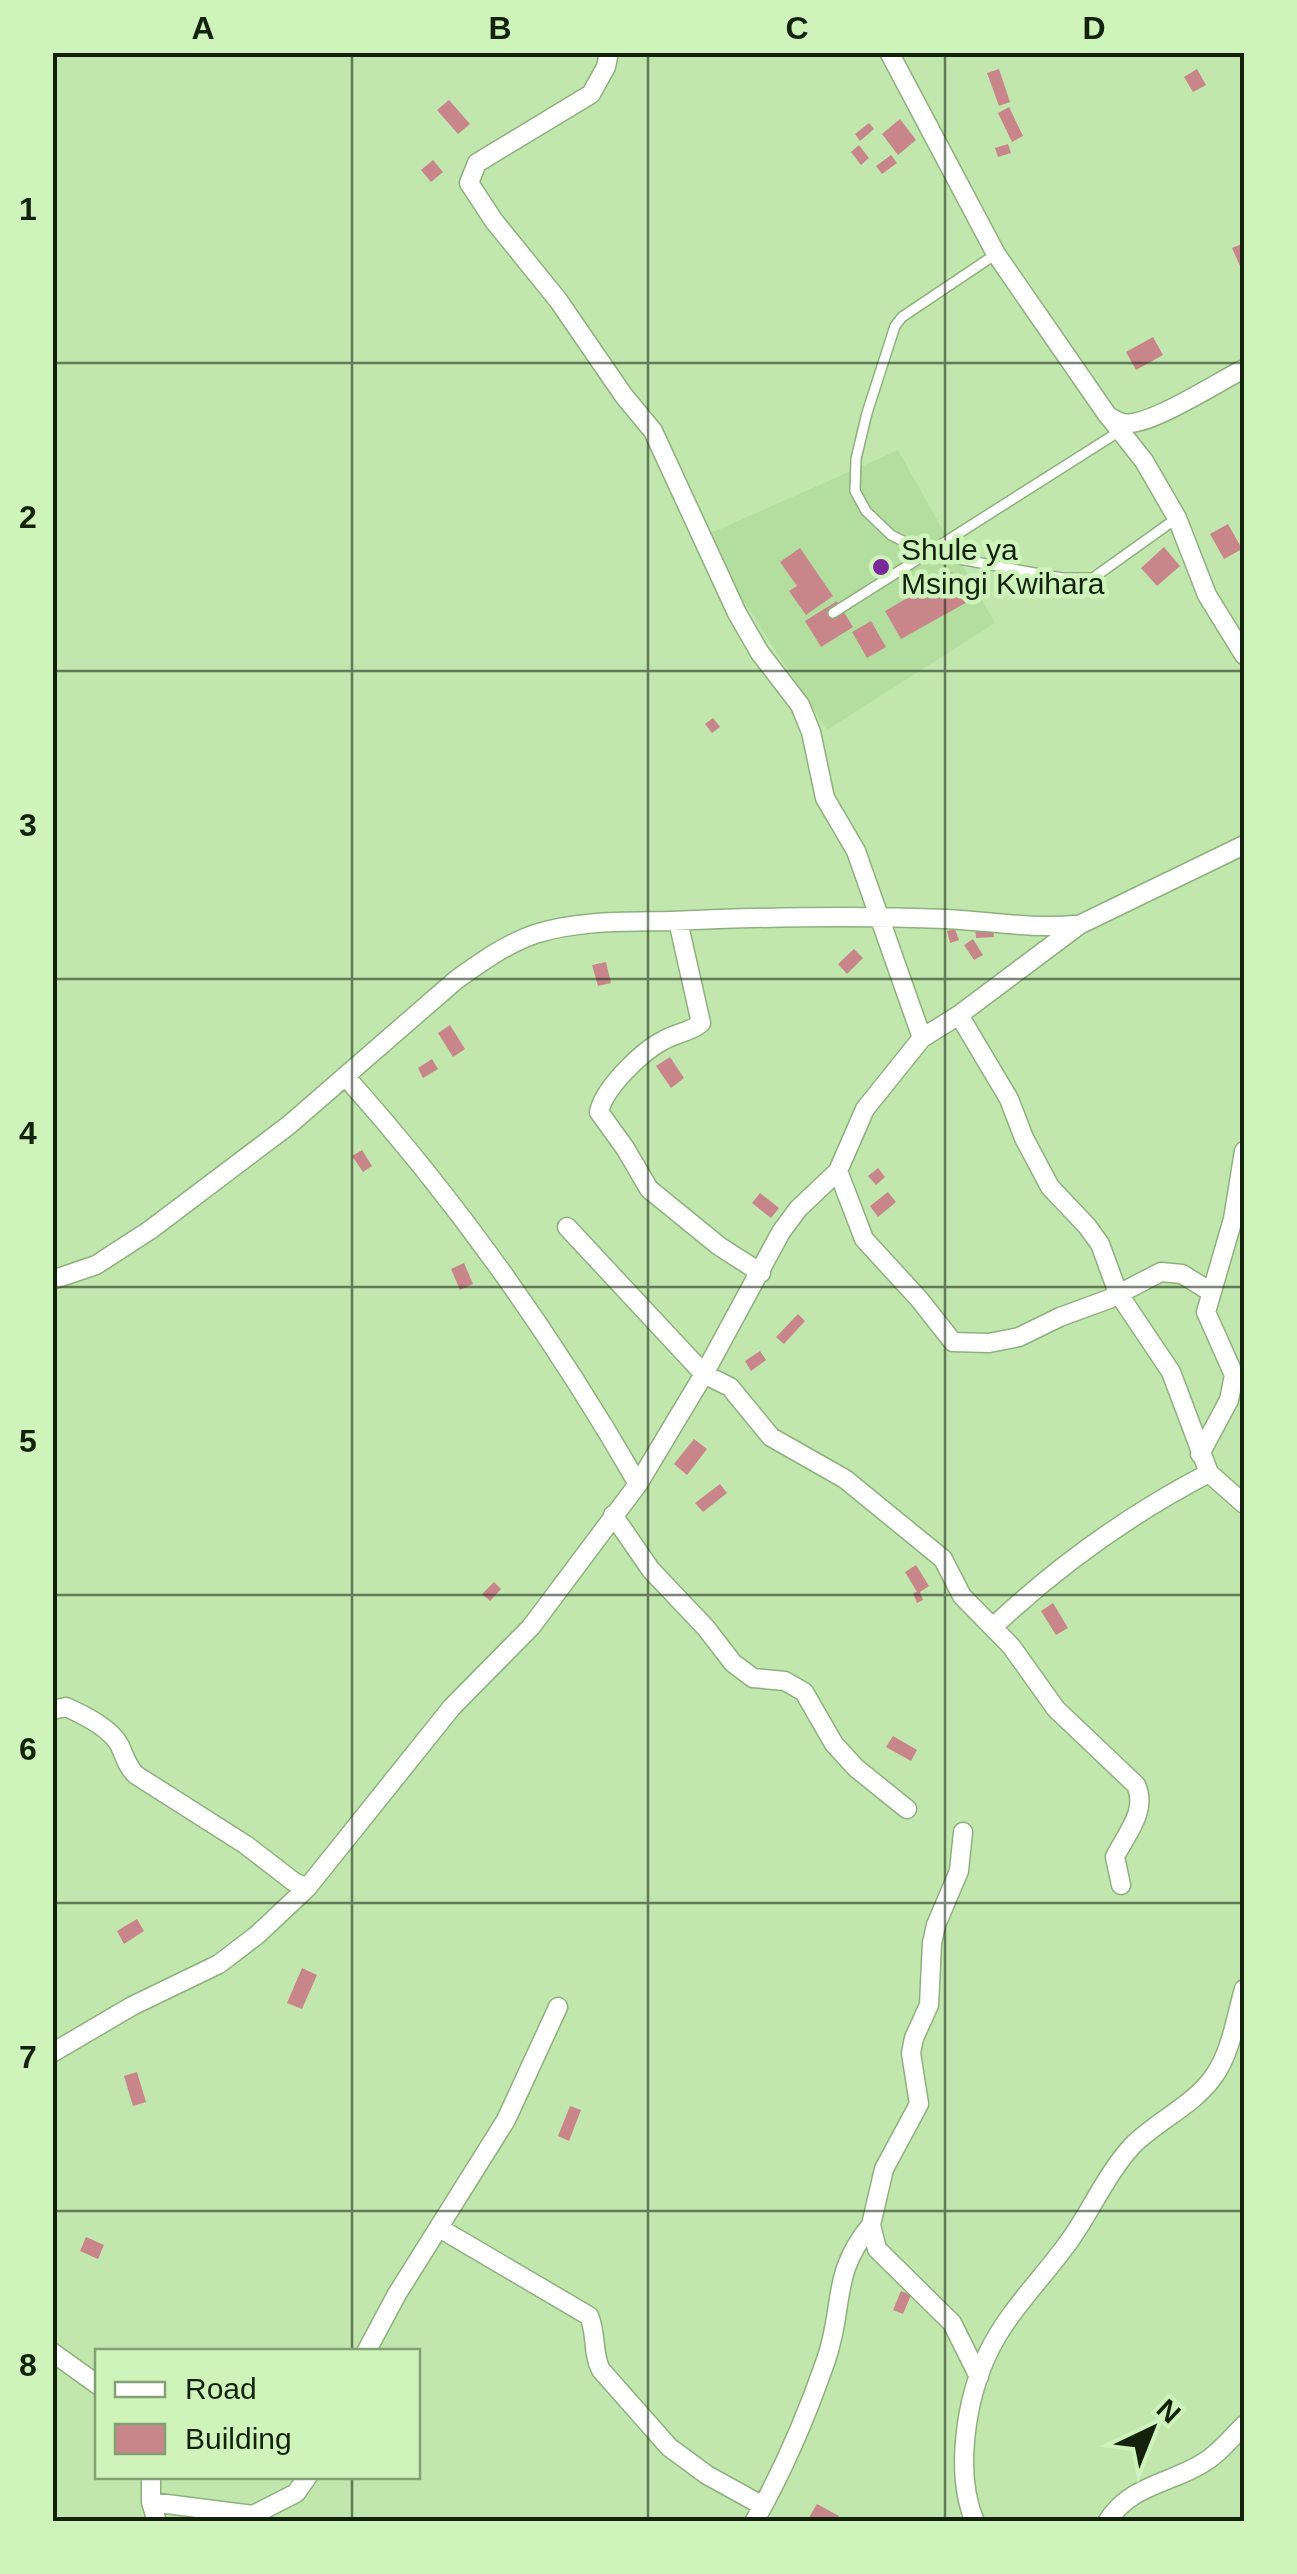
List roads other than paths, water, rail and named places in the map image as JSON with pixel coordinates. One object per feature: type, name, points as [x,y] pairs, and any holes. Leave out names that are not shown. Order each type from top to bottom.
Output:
[{"type":"street","points":[[609,52],[591,94],[476,162],[469,183],[652,431],[737,613],[760,653],[800,705],[811,732],[825,798],[856,852],[922,1038]]},
{"type":"street","points":[[889,52],[996,254],[1144,461],[1177,518],[1207,595],[1244,656]]},
{"type":"street","points":[[1114,424],[1136,422],[1169,410],[1244,369]]},
{"type":"street","points":[[52,2053],[218,1964],[257,1935],[308,1888],[452,1707],[530,1627],[638,1484],[761,1274],[781,1232],[798,1209],[838,1171],[865,1109],[922,1038],[1079,925],[1244,844]]},
{"type":"street","points":[[52,1280],[96,1265],[126,1247],[289,1125],[456,980],[532,935],[580,924],[716,917],[950,919],[1034,928],[1079,925]]},
{"type":"street","points":[[678,920],[700,1023],[656,1044],[611,1087],[598,1112],[649,1190],[761,1274]]},
{"type":"street","points":[[960,1014],[1009,1098],[1024,1138],[1050,1187],[1100,1244],[1118,1293],[1171,1372],[1209,1473],[1244,1504]]},
{"type":"street","points":[[345,1076],[416,1156],[516,1289],[638,1484]]},
{"type":"street","points":[[1200,1454],[1234,1384],[1232,1366],[1206,1312],[1233,1219],[1244,1151]]},
{"type":"street","points":[[838,1171],[864,1240],[953,1342],[989,1343],[1019,1337],[1168,1271],[1182,1274],[1210,1292]]},
{"type":"street","points":[[566,1227],[704,1374],[730,1388],[771,1437],[846,1479],[932,1549],[942,1559],[962,1596],[994,1626],[1056,1709],[1128,1777],[1140,1794],[1138,1817],[1115,1857],[1121,1885]]},
{"type":"street","points":[[994,1626],[1090,1546],[1160,1499],[1209,1473]]},
{"type":"street","points":[[613,1515],[651,1570],[733,1663],[753,1678],[785,1681],[804,1692],[834,1744],[856,1768],[907,1809]]},
{"type":"street","points":[[52,1710],[66,1707],[98,1725],[119,1743],[136,1775],[308,1888]]},
{"type":"street","points":[[441,2228],[589,2316],[601,2370],[669,2447],[758,2514],[797,2434],[826,2360],[846,2261],[872,2224],[884,2169],[919,2104],[911,2054],[930,2005],[932,1942],[959,1871],[963,1832]]},
{"type":"street","points":[[975,2522],[968,2504],[963,2462],[980,2377],[1000,2334],[1057,2259],[1107,2178],[1134,2145],[1212,2079],[1227,2047],[1244,1990]]},
{"type":"street","points":[[368,2349],[397,2294],[513,2107],[558,2007]]},
{"type":"street","points":[[52,2030],[69,2042]]},
{"type":"street","points":[[872,2224],[877,2249],[952,2323],[980,2377]]},
{"type":"street","points":[[52,2352],[95,2383]]},
{"type":"street","points":[[1108,2522],[1135,2492],[1205,2462],[1244,2425]]},
{"type":"street","points":[[151,2479],[151,2502],[157,2522]]},
{"type":"street","points":[[151,2502],[253,2515],[264,2513],[296,2494],[306,2479]]},
{"type":"lane","points":[[996,254],[898,320],[888,340],[856,459],[855,491],[866,511],[891,535],[927,553],[1062,578],[1093,578],[1177,518]]},
{"type":"lane","points":[[833,613],[1114,424]]},
{"type":"place","name":"Shule ya Msingi Kwihara","points":[[881,567]]}]
